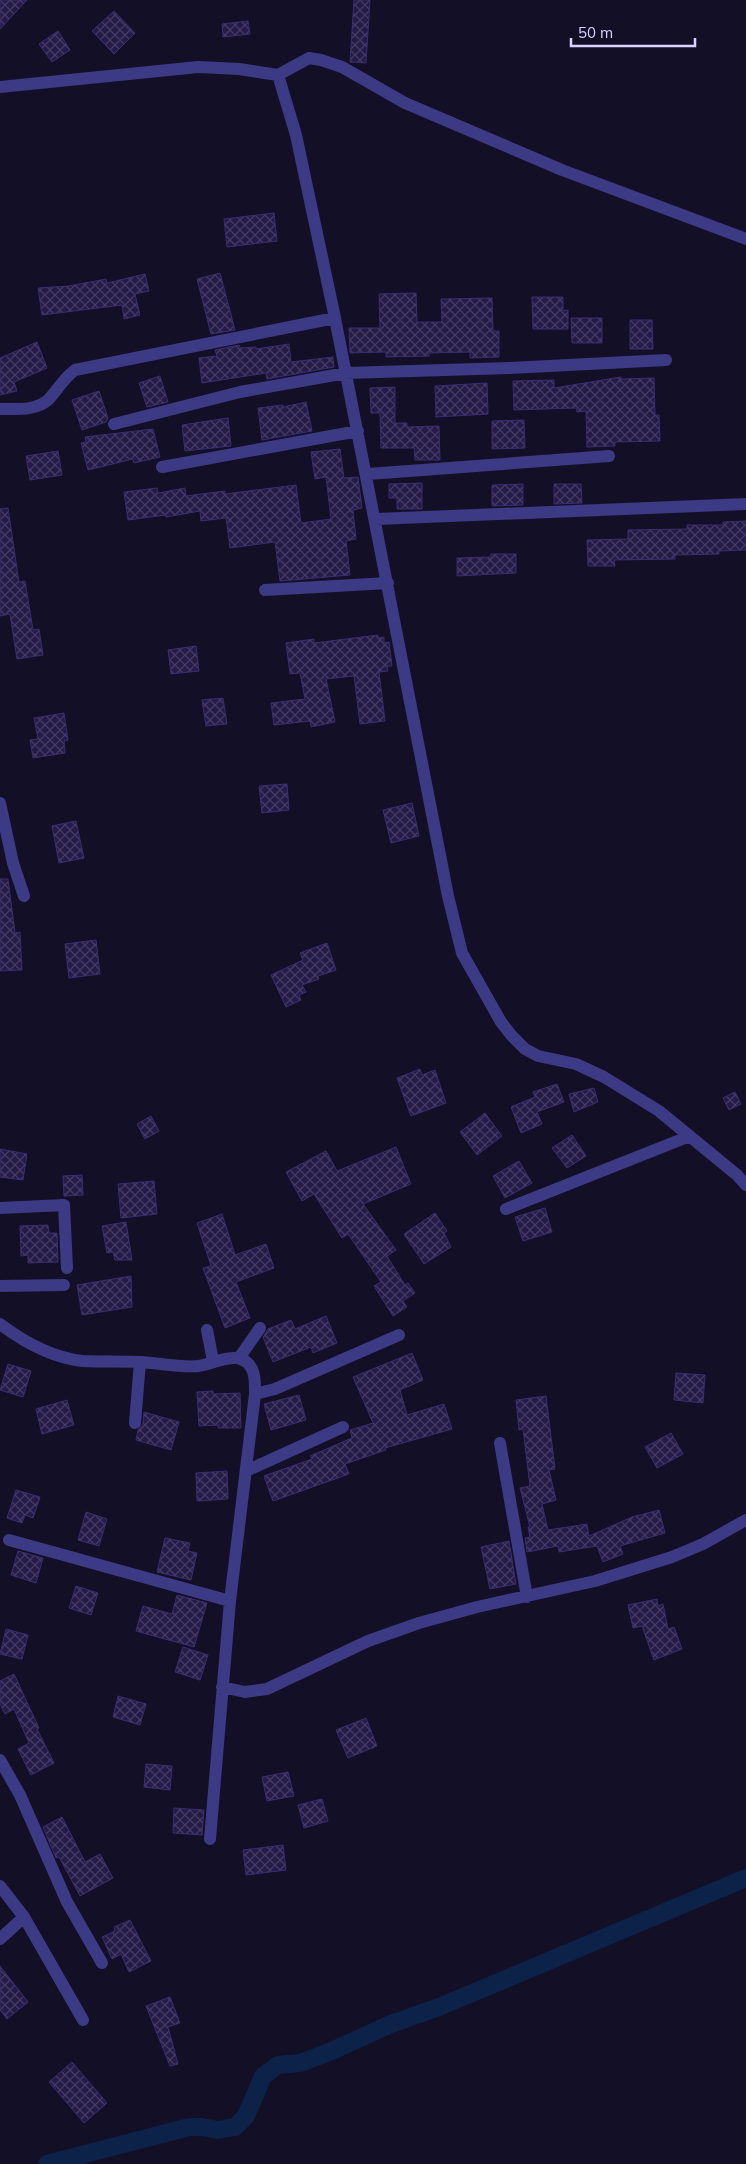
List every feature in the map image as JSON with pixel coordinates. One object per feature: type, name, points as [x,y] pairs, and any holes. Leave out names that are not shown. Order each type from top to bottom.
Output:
[{"type":"street","points":[[0,87],[198,67],[239,69],[278,75],[309,58],[342,67],[405,103],[562,170],[746,239]]},
{"type":"street","points":[[278,75],[296,135],[336,318],[368,474],[448,896],[462,953],[501,1022],[525,1049],[538,1056],[576,1064],[604,1076],[659,1111],[737,1175],[746,1185]]},
{"type":"street","points":[[0,409],[28,409],[47,401],[66,376],[75,370],[336,318]]},
{"type":"street","points":[[114,424],[240,392],[346,373],[510,368],[666,360]]},
{"type":"street","points":[[162,467],[358,431]]},
{"type":"street","points":[[368,474],[609,456]]},
{"type":"street","points":[[376,519],[746,504]]},
{"type":"street","points":[[265,590],[388,583]]},
{"type":"street","points":[[0,803],[13,863],[24,896]]},
{"type":"street","points":[[506,1209],[690,1136]]},
{"type":"street","points":[[0,1208],[64,1205],[68,1268]]},
{"type":"street","points":[[0,1286],[64,1285]]},
{"type":"street","points":[[0,1324],[34,1346],[82,1361],[198,1366],[213,1361],[238,1358],[245,1360],[251,1366],[255,1379],[255,1394],[230,1600],[210,1839]]},
{"type":"street","points":[[238,1358],[260,1328]]},
{"type":"street","points":[[207,1330],[213,1361]]},
{"type":"street","points":[[255,1394],[275,1389],[399,1335]]},
{"type":"street","points":[[135,1423],[140,1362]]},
{"type":"street","points":[[246,1471],[343,1427]]},
{"type":"street","points":[[500,1443],[527,1597]]},
{"type":"street","points":[[222,1687],[245,1692],[267,1689],[368,1641],[419,1622],[595,1581],[672,1557],[703,1544],[746,1520]]},
{"type":"street","points":[[9,1540],[230,1600]]},
{"type":"street","points":[[0,1760],[20,1796],[66,1902],[102,1963]]},
{"type":"street","points":[[0,1886],[24,1917],[83,2020]]},
{"type":"street","points":[[0,1938],[24,1917]]},
{"type":"building","points":[[0,0],[27,0],[0,29]]},
{"type":"building","points":[[354,0],[370,0],[366,63],[350,62]]},
{"type":"building","points":[[114,11],[135,33],[114,54],[92,31]]},
{"type":"building","points":[[248,21],[250,34],[223,37],[222,24]]},
{"type":"building","points":[[58,31],[70,50],[52,62],[39,44]]},
{"type":"building","points":[[274,213],[277,241],[227,247],[224,219]]},
{"type":"building","points":[[220,273],[235,330],[211,334],[197,279]]},
{"type":"building","points":[[145,274],[149,291],[135,294],[140,315],[124,319],[122,305],[42,315],[38,288],[69,286],[106,279],[107,283]]},
{"type":"building","points":[[416,293],[417,322],[442,322],[441,299],[492,298],[493,331],[499,331],[499,357],[470,358],[470,352],[429,353],[429,356],[386,357],[386,352],[350,353],[349,328],[380,328],[379,294]]},
{"type":"building","points":[[532,297],[563,297],[563,311],[568,310],[568,329],[533,329]]},
{"type":"building","points":[[571,318],[602,318],[602,343],[572,343]]},
{"type":"building","points":[[630,320],[652,320],[653,349],[630,349]]},
{"type":"building","points":[[37,342],[47,368],[14,382],[17,391],[0,395],[0,358]]},
{"type":"building","points":[[289,344],[291,362],[333,357],[334,367],[267,379],[266,373],[202,383],[199,358],[217,356],[215,350],[239,345],[240,348],[256,347],[256,349]]},
{"type":"building","points":[[160,376],[168,402],[147,407],[139,383]]},
{"type":"building","points":[[621,377],[621,379],[654,378],[655,415],[659,415],[660,441],[615,442],[615,446],[587,447],[586,411],[577,412],[576,408],[514,410],[513,381],[554,380],[554,388]]},
{"type":"building","points":[[487,383],[488,414],[436,417],[435,386]]},
{"type":"building","points":[[395,387],[395,423],[407,423],[407,427],[439,426],[440,460],[415,460],[414,448],[381,448],[380,413],[371,413],[370,388]]},
{"type":"building","points":[[99,391],[108,418],[106,422],[82,430],[72,400]]},
{"type":"building","points":[[306,402],[312,431],[262,440],[258,408],[283,405],[283,407]]},
{"type":"building","points":[[228,418],[231,446],[185,451],[182,425]]},
{"type":"building","points":[[524,420],[525,448],[492,449],[492,421]]},
{"type":"building","points":[[153,429],[160,457],[134,463],[133,459],[88,470],[81,443],[86,442],[85,437]]},
{"type":"building","points":[[340,449],[344,478],[358,477],[362,508],[353,510],[356,539],[346,541],[350,575],[280,581],[275,542],[230,548],[226,518],[201,521],[200,511],[166,517],[166,515],[128,520],[124,492],[157,488],[158,493],[185,488],[186,496],[225,491],[225,494],[296,485],[301,523],[331,519],[326,477],[315,479],[311,452]]},
{"type":"building","points":[[58,451],[62,475],[30,480],[26,456]]},
{"type":"building","points":[[422,483],[422,509],[397,509],[397,498],[389,498],[389,484]]},
{"type":"building","points":[[523,484],[523,505],[492,506],[492,485]]},
{"type":"building","points":[[554,484],[581,484],[582,503],[554,504]]},
{"type":"building","points":[[8,508],[19,582],[25,581],[33,630],[39,629],[43,655],[17,659],[10,614],[0,616],[0,509]]},
{"type":"building","points":[[746,521],[746,550],[719,551],[719,554],[675,555],[675,559],[614,560],[615,566],[588,566],[587,540],[628,539],[628,530],[687,529],[687,525],[723,525],[723,522]]},
{"type":"building","points":[[491,554],[516,554],[516,573],[457,576],[457,558],[491,557]]},
{"type":"building","points":[[378,635],[378,638],[384,637],[384,643],[389,642],[392,666],[387,666],[388,671],[379,672],[385,721],[360,724],[354,676],[326,679],[335,722],[311,727],[310,721],[274,725],[271,703],[305,699],[300,673],[290,674],[286,643],[314,639],[314,643]]},
{"type":"building","points":[[196,646],[199,671],[171,674],[168,650]]},
{"type":"building","points":[[223,698],[227,724],[206,726],[202,700]]},
{"type":"building","points":[[64,713],[68,740],[64,741],[65,753],[33,758],[30,740],[38,739],[34,718]]},
{"type":"building","points":[[287,784],[289,810],[262,813],[259,786]]},
{"type":"building","points":[[412,803],[419,836],[391,843],[383,810]]},
{"type":"building","points":[[76,821],[84,858],[59,863],[52,826]]},
{"type":"building","points":[[0,879],[8,879],[15,933],[20,932],[22,970],[0,971]]},
{"type":"building","points":[[96,940],[100,974],[69,978],[65,944]]},
{"type":"building","points":[[327,943],[336,970],[318,976],[319,979],[302,985],[306,992],[299,995],[301,1000],[286,1007],[271,975],[303,960],[300,953]]},
{"type":"building","points":[[420,1069],[422,1075],[435,1070],[446,1103],[411,1116],[397,1078]]},
{"type":"building","points":[[557,1084],[564,1102],[537,1112],[542,1124],[521,1133],[511,1107],[535,1097],[533,1092]]},
{"type":"building","points":[[594,1088],[598,1102],[574,1112],[569,1094]]},
{"type":"building","points":[[735,1092],[741,1104],[729,1110],[723,1098]]},
{"type":"building","points":[[485,1113],[502,1136],[477,1155],[460,1132]]},
{"type":"building","points":[[151,1116],[159,1131],[145,1139],[137,1124]]},
{"type":"building","points":[[572,1135],[586,1156],[567,1168],[552,1148]]},
{"type":"building","points":[[396,1147],[411,1184],[363,1204],[396,1250],[387,1256],[405,1285],[408,1283],[415,1293],[403,1301],[407,1307],[393,1316],[374,1286],[381,1282],[348,1234],[342,1238],[314,1194],[302,1201],[286,1172],[326,1151],[337,1171]]},
{"type":"building","points":[[0,1149],[27,1154],[23,1180],[0,1177]]},
{"type":"building","points":[[519,1161],[532,1183],[505,1198],[493,1176]]},
{"type":"building","points":[[82,1175],[83,1195],[64,1196],[63,1176]]},
{"type":"building","points":[[154,1181],[157,1214],[121,1218],[118,1184]]},
{"type":"building","points":[[545,1208],[552,1232],[523,1241],[515,1217]]},
{"type":"building","points":[[435,1213],[447,1231],[444,1233],[451,1247],[424,1264],[404,1234]]},
{"type":"building","points":[[222,1214],[235,1255],[266,1244],[274,1268],[236,1282],[250,1318],[225,1328],[203,1268],[211,1266],[197,1223]]},
{"type":"building","points":[[126,1222],[132,1260],[115,1260],[113,1252],[107,1253],[102,1226]]},
{"type":"building","points":[[48,1225],[49,1233],[57,1233],[58,1262],[28,1263],[28,1255],[21,1256],[20,1226]]},
{"type":"building","points":[[131,1276],[132,1307],[82,1315],[77,1285]]},
{"type":"building","points":[[326,1316],[337,1343],[313,1353],[311,1347],[273,1362],[263,1337],[268,1329],[291,1320],[295,1329]]},
{"type":"building","points":[[412,1353],[423,1380],[400,1390],[407,1415],[444,1404],[452,1429],[385,1448],[386,1450],[345,1464],[349,1474],[273,1501],[264,1476],[312,1459],[310,1456],[352,1438],[350,1430],[373,1423],[353,1377]]},
{"type":"building","points":[[8,1364],[31,1371],[23,1397],[0,1390]]},
{"type":"building","points":[[676,1373],[705,1375],[703,1403],[674,1400]]},
{"type":"building","points":[[213,1391],[213,1394],[240,1393],[241,1428],[218,1428],[218,1425],[199,1426],[197,1392]]},
{"type":"building","points":[[299,1395],[306,1420],[271,1430],[264,1404]]},
{"type":"building","points":[[546,1396],[555,1469],[549,1470],[556,1500],[542,1504],[548,1530],[587,1524],[589,1536],[632,1517],[659,1510],[665,1533],[620,1546],[623,1554],[603,1562],[597,1546],[559,1552],[558,1546],[527,1552],[525,1538],[530,1537],[528,1527],[530,1527],[520,1488],[530,1486],[523,1429],[519,1430],[516,1400]]},
{"type":"building","points":[[67,1400],[74,1425],[42,1434],[36,1409]]},
{"type":"building","points":[[144,1412],[179,1422],[171,1450],[136,1440],[138,1430],[143,1424]]},
{"type":"building","points":[[671,1433],[683,1454],[657,1468],[645,1447]]},
{"type":"building","points":[[227,1471],[228,1499],[197,1501],[196,1473]]},
{"type":"building","points":[[16,1490],[40,1497],[33,1518],[25,1515],[22,1523],[7,1518]]},
{"type":"building","points":[[86,1512],[107,1519],[99,1546],[78,1540]]},
{"type":"building","points":[[165,1538],[190,1543],[188,1551],[197,1553],[191,1580],[157,1572]]},
{"type":"building","points":[[509,1541],[516,1584],[490,1589],[481,1547]]},
{"type":"building","points":[[18,1551],[43,1558],[36,1583],[11,1575]]},
{"type":"building","points":[[76,1586],[98,1593],[91,1615],[69,1608]]},
{"type":"building","points":[[177,1595],[207,1603],[194,1647],[136,1631],[143,1606],[172,1614]]},
{"type":"building","points":[[657,1599],[658,1606],[663,1604],[668,1629],[674,1627],[682,1649],[654,1660],[642,1626],[633,1628],[628,1605]]},
{"type":"building","points":[[6,1629],[28,1635],[22,1659],[0,1654]]},
{"type":"building","points":[[183,1647],[208,1655],[200,1680],[175,1672]]},
{"type":"building","points":[[14,1674],[39,1728],[37,1729],[54,1763],[31,1775],[18,1749],[29,1743],[14,1709],[5,1714],[0,1704],[0,1681]]},
{"type":"building","points":[[118,1696],[146,1704],[140,1725],[113,1717]]},
{"type":"building","points":[[366,1718],[377,1746],[348,1758],[336,1730]]},
{"type":"building","points":[[146,1764],[172,1766],[170,1790],[144,1787]]},
{"type":"building","points":[[288,1772],[294,1796],[267,1801],[262,1777]]},
{"type":"building","points":[[322,1799],[328,1821],[304,1828],[298,1805]]},
{"type":"building","points":[[174,1808],[204,1810],[202,1835],[173,1833]]},
{"type":"building","points":[[62,1817],[85,1862],[100,1854],[113,1878],[80,1896],[59,1857],[56,1858],[43,1827]]},
{"type":"building","points":[[283,1845],[286,1870],[246,1875],[243,1850]]},
{"type":"building","points":[[130,1920],[151,1961],[129,1972],[121,1954],[112,1959],[102,1937],[115,1931],[114,1927]]},
{"type":"building","points":[[0,1966],[28,2002],[7,2019],[0,2010]]},
{"type":"building","points":[[170,1997],[180,2023],[168,2027],[178,2064],[170,2066],[146,2006]]},
{"type":"building","points":[[72,2062],[107,2103],[84,2123],[49,2082]]},
{"type":"waterway","points":[[47,2164],[189,2127],[218,2130],[235,2127],[246,2116],[263,2076],[278,2065],[300,2063],[327,2053],[391,2024],[439,2007],[746,1878]]}]
